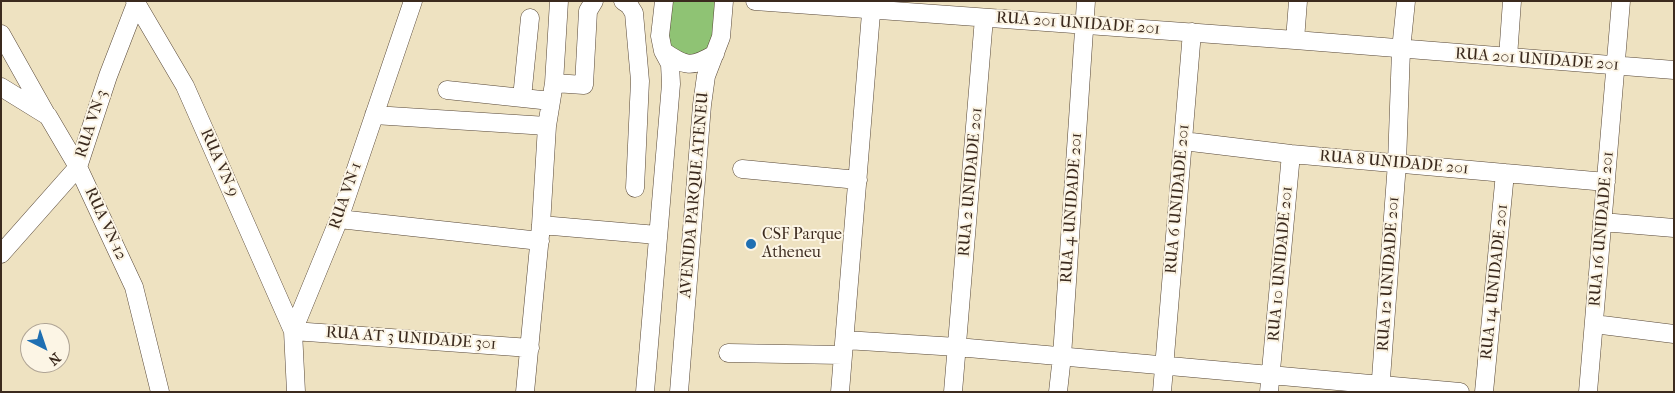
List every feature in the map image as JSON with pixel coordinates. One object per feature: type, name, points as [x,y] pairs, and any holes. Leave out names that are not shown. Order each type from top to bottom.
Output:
[{"type":"street","name":"RUA VN-1","points":[[296,392],[293,331],[339,219],[413,1]]},
{"type":"street","points":[[525,392],[540,233],[546,126],[554,83],[559,1]]},
{"type":"street","points":[[554,83],[584,85],[588,11],[594,1]]},
{"type":"street","points":[[623,1],[629,4],[634,13],[640,81],[635,188]]},
{"type":"street","points":[[645,392],[670,84],[670,64],[663,52],[660,36],[664,1]]},
{"type":"street","name":"AVENIDA PARQUE ATENEU","points":[[679,392],[702,105],[706,76],[721,37],[724,1]]},
{"type":"street","name":"RUA 201 UNIDADE 201","points":[[755,1],[872,6],[984,18],[1192,32],[1401,50],[1674,70]]},
{"type":"street","name":"RUA 4 UNIDADE 201","points":[[1058,392],[1086,1]]},
{"type":"street","points":[[1295,40],[1298,1]]},
{"type":"street","points":[[1397,163],[1401,50],[1406,1]]},
{"type":"street","points":[[1508,57],[1512,1]]},
{"type":"street","name":"RUA 16 UNIDADE 201","points":[[1588,392],[1621,1]]},
{"type":"street","name":"RUA VN-3","points":[[1,254],[78,167],[108,76],[136,2]]},
{"type":"street","name":"RUA VN-9","points":[[136,2],[185,86],[293,331]]},
{"type":"street","points":[[840,392],[872,6]]},
{"type":"street","points":[[522,98],[530,18]]},
{"type":"street","name":"RUA 2 UNIDADE 201","points":[[953,392],[984,18]]},
{"type":"street","name":"RUA 6 UNIDADE 201","points":[[1162,392],[1192,32]]},
{"type":"street","points":[[1,34],[48,116]]},
{"type":"street","points":[[663,52],[679,62],[697,64],[715,54]]},
{"type":"street","name":"RUA VN-12","points":[[1,87],[48,116],[78,167],[134,287],[160,392]]},
{"type":"street","points":[[446,90],[551,101]]},
{"type":"street","points":[[374,115],[546,126]]},
{"type":"street","name":"RUA 8 UNIDADE 201","points":[[1183,141],[1291,154],[1606,182]]},
{"type":"street","name":"RUA 10 UNIDADE 201","points":[[1270,383],[1291,154]]},
{"type":"street","name":"RUA 12 UNIDADE 201","points":[[1381,388],[1397,163]]},
{"type":"street","points":[[742,170],[858,180]]},
{"type":"street","name":"RUA 14 UNIDADE 201","points":[[1484,392],[1505,173]]},
{"type":"street","points":[[339,219],[540,233],[657,235]]},
{"type":"street","points":[[1602,222],[1674,228]]},
{"type":"street","points":[[1594,324],[1674,334]]},
{"type":"street","name":"RUA AT 3 UNIDADE 301","points":[[293,331],[530,348]]},
{"type":"street","points":[[728,352],[957,347],[1163,365],[1270,383],[1460,392]]},
{"type":"green space","points":[[669,1],[717,1],[715,38],[711,45],[700,54],[693,55],[679,52],[668,42]]},
{"type":"place","name":"CSF Parque Atheneu","points":[[751,244]]}]
